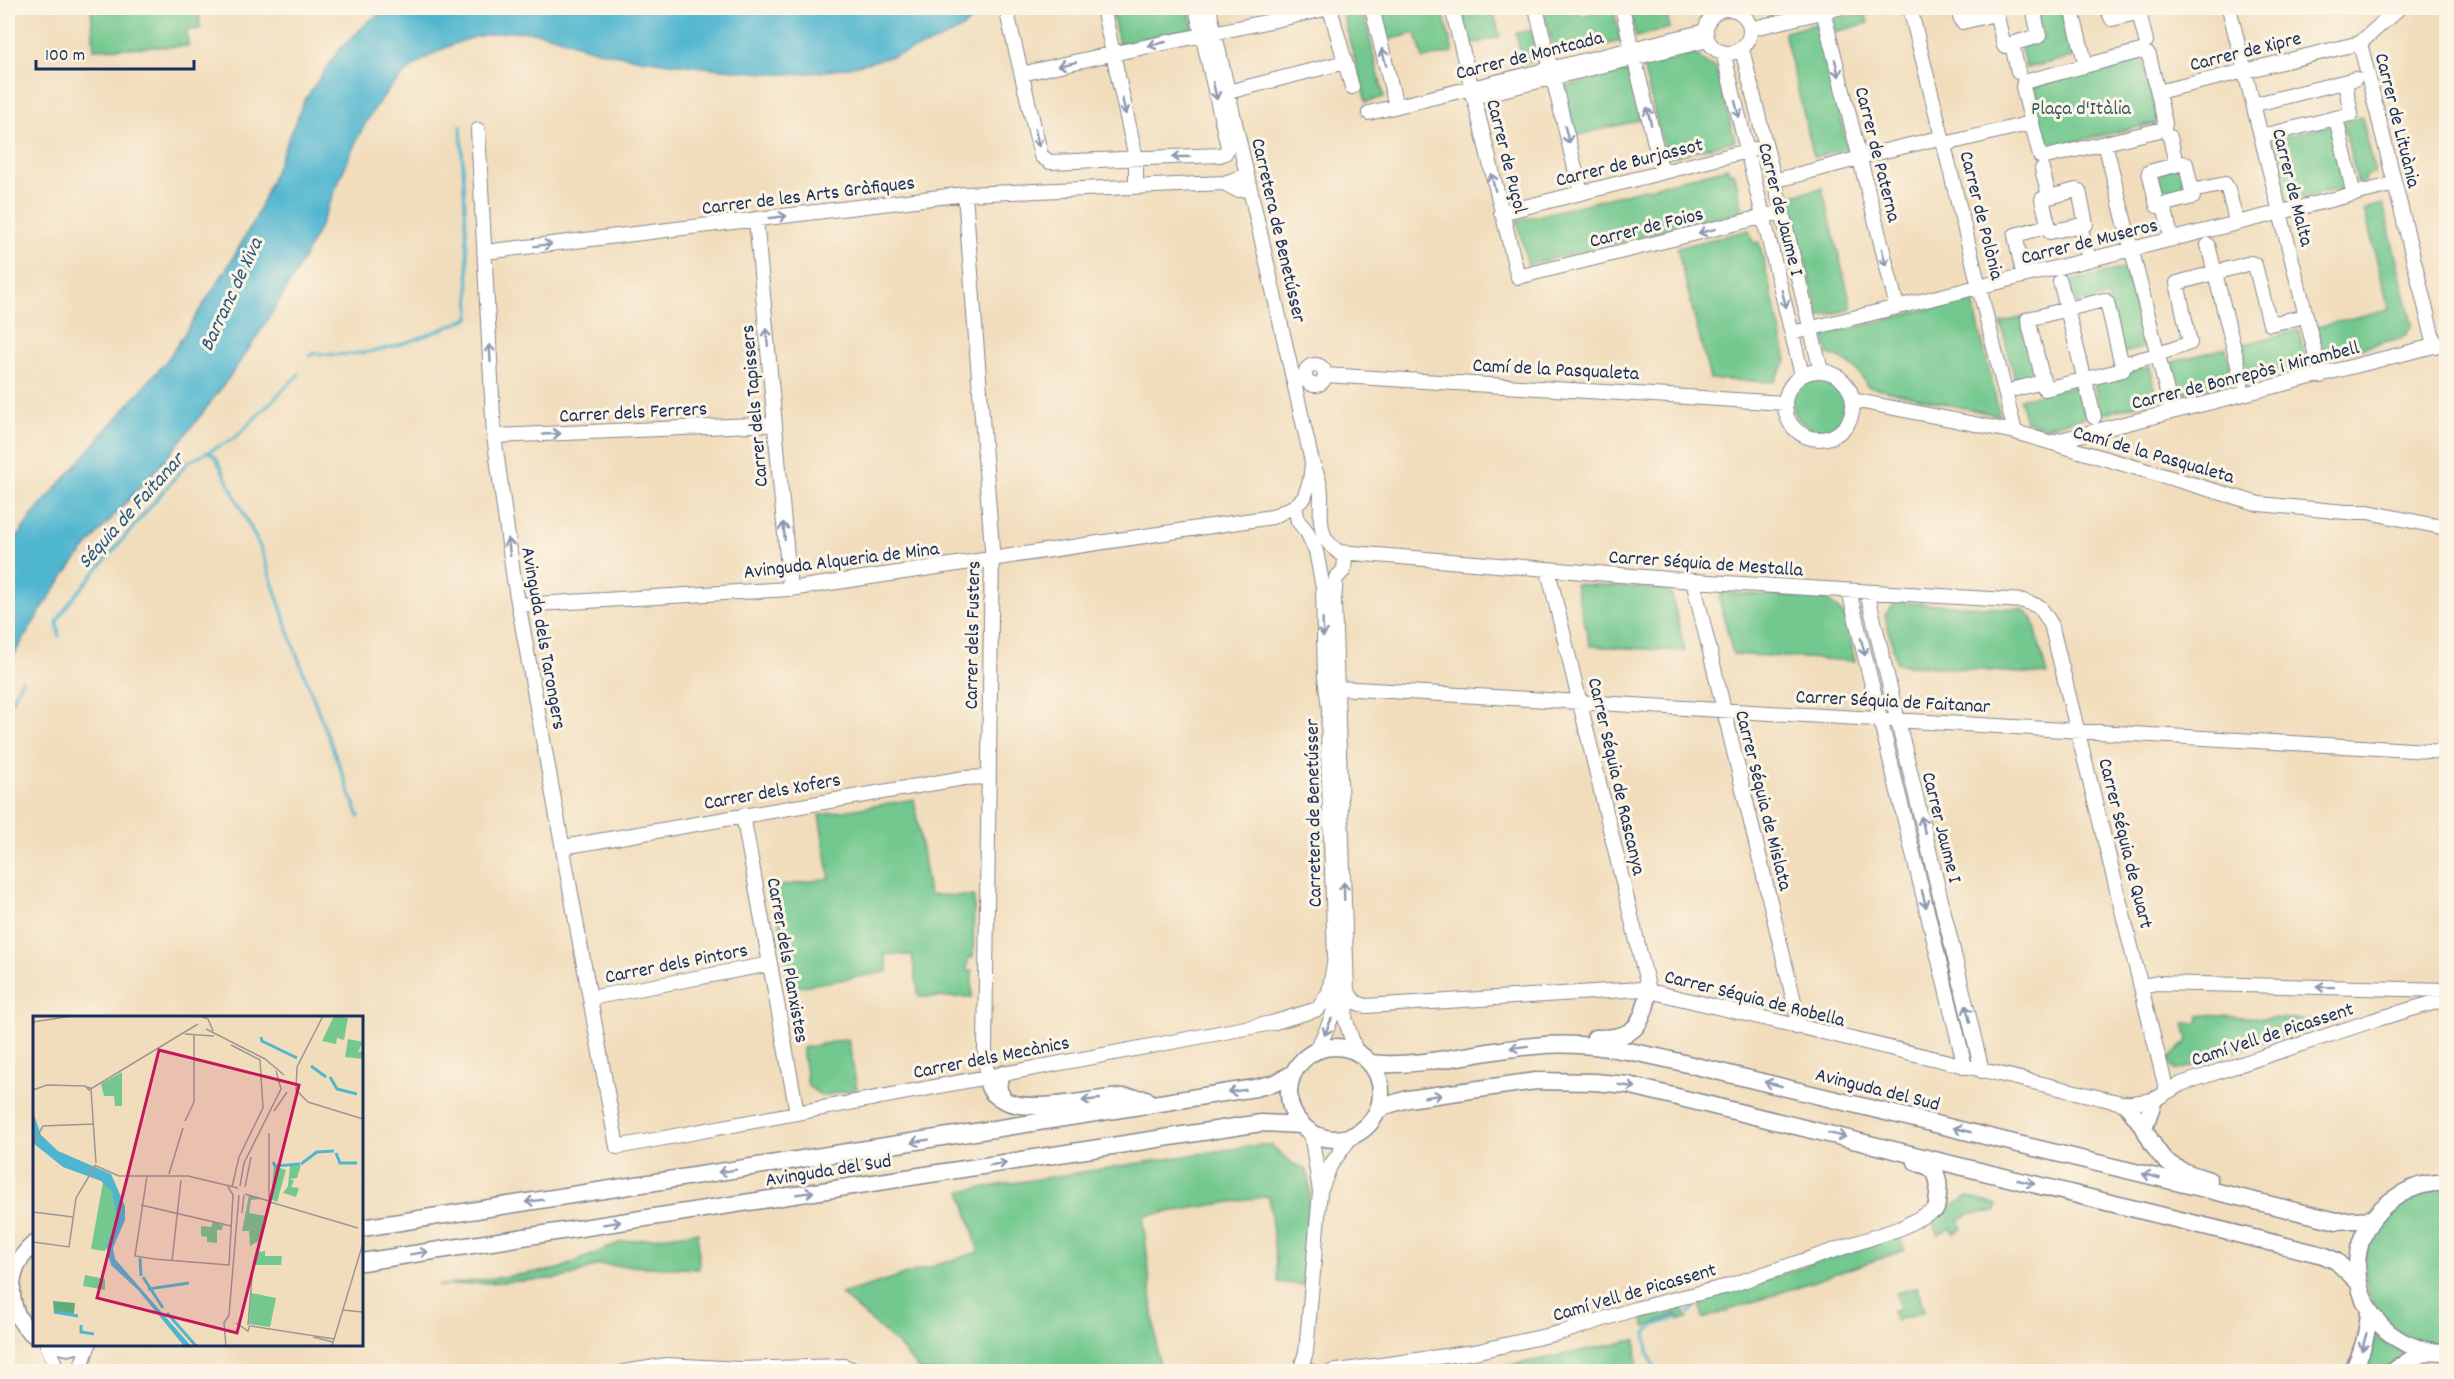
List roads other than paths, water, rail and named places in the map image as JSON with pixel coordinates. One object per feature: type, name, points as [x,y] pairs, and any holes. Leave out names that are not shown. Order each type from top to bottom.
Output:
[{"type":"main road","points":[[1558,1044],[1579,1038],[1611,1039],[1624,1036],[1640,1023],[1649,991]]},
{"type":"main road","name":"Avinguda del Sud","points":[[1370,1063],[1403,1064],[1558,1044],[1597,1046],[1675,1061],[2337,1221],[2372,1219]]},
{"type":"main road","points":[[1329,1047],[1356,1052],[1370,1063],[1380,1086],[1377,1111],[1371,1122],[1351,1137],[1330,1139],[1306,1129],[1293,1114],[1289,1101],[1292,1074],[1298,1065],[1315,1051],[1329,1047]]},
{"type":"main road","name":"Avinguda del Sud","points":[[363,1228],[1261,1087],[1292,1074]]},
{"type":"main road","points":[[995,1076],[999,1092],[1006,1101],[1014,1104],[1038,1105],[1123,1097],[1170,1101]]},
{"type":"main road","points":[[1377,1111],[1408,1099],[1536,1081],[1594,1082],[1665,1093],[2323,1255],[2336,1262],[2358,1282]]},
{"type":"main road","points":[[2144,1128],[2160,1096]]},
{"type":"main road","points":[[2126,1104],[2144,1128],[2161,1158],[2177,1170],[2265,1197],[2297,1212]]},
{"type":"main road","name":"Avinguda del Sud","points":[[363,1262],[1261,1123],[1306,1129]]},
{"type":"main road","points":[[1900,1151],[1934,1172],[1939,1193],[1936,1209]]},
{"type":"main road","points":[[2352,1371],[2368,1330],[2368,1310],[2358,1282],[2357,1260],[2362,1238],[2372,1219],[2390,1200],[2413,1187],[2439,1182],[2446,1183]]},
{"type":"main road","points":[[22,1328],[12,1297],[11,1271],[33,1245]]},
{"type":"main road","points":[[2368,1310],[2387,1333],[2406,1346],[2428,1352],[2446,1352]]},
{"type":"main road","points":[[2392,1371],[2428,1352]]},
{"type":"street","points":[[1103,8],[1136,158],[1136,187]]},
{"type":"street","name":"Carretera de Benetússer","points":[[1196,8],[1209,33],[1228,92],[1299,378],[1312,462],[1321,493],[1320,506],[1325,537],[1345,558],[1334,602],[1347,991],[1345,1018],[1356,1052]]},
{"type":"street","name":"Carretera de Benetússer","points":[[1136,158],[1225,153],[1228,147],[1209,33],[1209,8]]},
{"type":"street","points":[[1022,74],[1209,33],[1237,30],[1329,8],[1352,87]]},
{"type":"street","points":[[1372,8],[1396,106]]},
{"type":"street","name":"Carrer de Puçol","points":[[1452,8],[1516,273],[1520,277]]},
{"type":"street","points":[[1536,8],[1581,193]]},
{"type":"street","points":[[1622,8],[1662,172]]},
{"type":"street","points":[[1733,8],[1739,11],[1749,25],[1750,37],[1742,49],[1729,53],[1717,50],[1707,35],[1707,22],[1713,10],[1733,8]]},
{"type":"street","points":[[1749,25],[1801,8]]},
{"type":"street","points":[[1749,25],[1839,8]]},
{"type":"street","name":"Carrer de Polònia","points":[[1910,8],[1940,141],[1980,286],[2015,432]]},
{"type":"street","points":[[1956,8],[1962,21],[1995,11],[2002,45],[2039,36],[2033,8]]},
{"type":"street","points":[[2071,8],[2086,65]]},
{"type":"street","points":[[2107,8],[2112,19],[2143,10],[2146,41]]},
{"type":"street","name":"Carrer de Malta","points":[[2229,8],[2321,376]]},
{"type":"street","name":"Carrer de Xipre","points":[[2158,92],[2360,43],[2399,8]]},
{"type":"street","points":[[1010,12],[1022,74],[1041,156],[1044,160],[1050,162],[1136,158]]},
{"type":"street","name":"Carrer de Paterna","points":[[1823,12],[1897,307]]},
{"type":"street","name":"Carrer de Montcada","points":[[1369,113],[1472,93],[1707,35]]},
{"type":"street","name":"Carrer de Lituània","points":[[2360,43],[2395,184],[2441,345]]},
{"type":"street","points":[[2012,44],[2018,72]]},
{"type":"street","name":"Carrer de Jaume I","points":[[1742,49],[1821,371]]},
{"type":"street","points":[[2145,51],[2149,55],[2158,92],[2165,123],[2164,129],[2043,157],[2038,153],[2023,87],[2024,81],[2145,51]]},
{"type":"street","name":"Carrer de Jaume I","points":[[1723,52],[1802,375]]},
{"type":"street","points":[[1228,92],[1345,62]]},
{"type":"street","points":[[2260,103],[2350,80],[2352,112],[2267,135]]},
{"type":"street","points":[[2336,118],[2352,187]]},
{"type":"street","points":[[1781,179],[1859,158],[2031,123]]},
{"type":"street","name":"Avinguda dels Tarongers","points":[[478,130],[494,436],[519,605],[617,1147]]},
{"type":"street","points":[[2169,137],[2176,164]]},
{"type":"street","points":[[2105,143],[2172,412]]},
{"type":"street","name":"Carrer de Burjassot","points":[[1501,213],[1766,147]]},
{"type":"street","points":[[2176,164],[2186,164],[2192,191],[2192,198],[2158,206],[2155,204],[2148,174],[2150,171],[2176,164]]},
{"type":"street","points":[[2042,169],[2049,196]]},
{"type":"street","name":"Carrer de les Arts Gràfiques","points":[[484,252],[965,194],[1249,183]]},
{"type":"street","points":[[2192,191],[2225,184],[2235,217]]},
{"type":"street","name":"Carrer de Museros","points":[[1792,333],[2395,184]]},
{"type":"street","points":[[2078,190],[2086,221],[2085,225],[2080,226],[2051,233],[2042,200],[2049,196],[2078,190]]},
{"type":"street","name":"Carrer dels Fusters","points":[[965,194],[992,559],[985,1048],[995,1076]]},
{"type":"street","points":[[2164,205],[2170,232]]},
{"type":"street","name":"Carrer de Foios","points":[[1520,277],[1782,212]]},
{"type":"street","name":"Carrer dels Tapissers","points":[[756,219],[790,589]]},
{"type":"street","points":[[2022,268],[2015,236],[2048,226]]},
{"type":"street","points":[[2080,226],[2087,252]]},
{"type":"street","points":[[2208,245],[2242,381]]},
{"type":"street","points":[[2164,352],[2190,343],[2176,284],[2215,272],[2253,263],[2270,324],[2297,318]]},
{"type":"street","points":[[2060,281],[2094,417]]},
{"type":"street","points":[[2106,300],[2122,364],[2124,369],[2121,371],[2047,389],[2044,387],[2028,320],[2106,300]]},
{"type":"street","name":"Carrer de Bonrepòs i Mirambell","points":[[2052,442],[2441,345]]},
{"type":"street","points":[[2122,364],[2150,357]]},
{"type":"street","name":"Camí de la Pasqualeta","points":[[1299,378],[1314,365],[1321,367],[1325,375],[1785,403]]},
{"type":"street","points":[[1821,371],[1833,373],[1843,380],[1854,400],[1849,423],[1842,431],[1821,440],[1799,433],[1786,414],[1785,403],[1794,382],[1802,375],[1821,371]]},
{"type":"street","points":[[2015,390],[2043,382]]},
{"type":"street","name":"Camí de la Pasqualeta","points":[[1854,400],[2015,432],[2259,504],[2368,512],[2446,528]]},
{"type":"street","name":"Carrer dels Ferrers","points":[[494,436],[775,424]]},
{"type":"street","name":"Carretera de Benetússer","points":[[1312,462],[1310,481],[1299,502],[1298,521],[1312,541],[1321,570],[1325,677],[1329,709],[1328,753],[1338,990],[1328,1030],[1315,1051]]},
{"type":"street","points":[[1299,502],[1316,500],[1320,506]]},
{"type":"street","name":"Avinguda Alqueria de Mina","points":[[1272,517],[1299,502]]},
{"type":"street","name":"Avinguda Alqueria de Mina","points":[[519,605],[790,589],[1272,517],[1298,521]]},
{"type":"street","name":"Carrer Séquia de Mestalla","points":[[1340,552],[1693,581],[2024,601],[2040,607]]},
{"type":"street","points":[[1321,570],[1325,576],[1340,574],[1369,556]]},
{"type":"street","name":"Carrer Séquia de Rascanya","points":[[1548,570],[1649,991]]},
{"type":"street","name":"Carrer Séquia de Mislata","points":[[1693,581],[1798,1018],[1796,1027]]},
{"type":"street","name":"Carrer Jaume I","points":[[1849,591],[1965,1067]]},
{"type":"street","name":"Carrer Jaume I","points":[[1867,592],[1982,1071]]},
{"type":"street","name":"Carrer Séquia de Quart","points":[[2040,607],[2051,624],[2142,986],[2160,1096]]},
{"type":"street","name":"Carrer Séquia de Faitanar","points":[[1338,688],[2446,752]]},
{"type":"street","name":"Carrer dels Xofers","points":[[563,847],[964,778],[988,777]]},
{"type":"street","name":"Carrer dels Planxistes","points":[[743,815],[797,1113]]},
{"type":"street","name":"Carrer dels Mecànics","points":[[617,1147],[995,1076],[1313,1012],[1322,1005],[1329,992],[1335,958]]},
{"type":"street","name":"Carrer dels Pintors","points":[[590,998],[770,964]]},
{"type":"street","name":"Camí Vell de Picassent","points":[[2142,986],[2157,984],[2446,990]]},
{"type":"street","name":"Carrer Séquia de Robella","points":[[1347,991],[1355,1002],[1366,1006],[1641,989],[2126,1104],[2160,1096]]},
{"type":"street","points":[[2403,989],[2404,1011]]},
{"type":"street","name":"Camí Vell de Picassent","points":[[2160,1096],[2181,1084],[2446,999]]},
{"type":"street","points":[[1306,1129],[1320,1192]]},
{"type":"street","points":[[1304,1371],[1320,1192],[1330,1166],[1351,1137]]},
{"type":"street","name":"Camí Vell de Picassent","points":[[1331,1371],[1474,1352],[1563,1332],[1635,1309],[1728,1286],[1901,1228],[1936,1209]]},
{"type":"street","points":[[48,1346],[58,1371]]},
{"type":"street","points":[[80,1371],[88,1346]]},
{"type":"street","points":[[624,1371],[667,1365],[740,1369],[808,1369],[844,1366],[859,1371]]},
{"type":"water","name":"Barranc de Xiva","points":[[390,8],[988,8],[962,28],[927,45],[857,65],[813,73],[768,73],[662,62],[603,52],[555,37],[528,32],[495,33],[474,38],[454,44],[424,59],[401,77],[381,99],[366,123],[317,232],[286,290],[252,345],[174,449],[104,527],[61,580],[8,665],[8,551],[31,517],[168,359],[229,265],[256,217],[304,101],[339,50],[370,20]]},
{"type":"waterway","name":"Séquia de Faitanar","points":[[310,356],[314,353],[334,355],[374,351],[413,340],[469,318],[461,126]]},
{"type":"waterway","name":"Séquia de Faitanar","points":[[59,636],[57,621],[69,603],[188,462],[235,438],[299,374]]},
{"type":"waterway","points":[[209,452],[216,458],[261,549],[295,650],[359,817]]},
{"type":"waterway","name":"Séquia de Faitanar","points":[[8,709],[22,680]]},
{"type":"waterway","points":[[1689,1313],[1696,1306]]},
{"type":"waterway","points":[[1656,1372],[1648,1352],[1646,1333],[1653,1326],[1678,1317]]},
{"type":"park label","name":"Plaça d'Itàlia","points":[[2081,107]]}]
